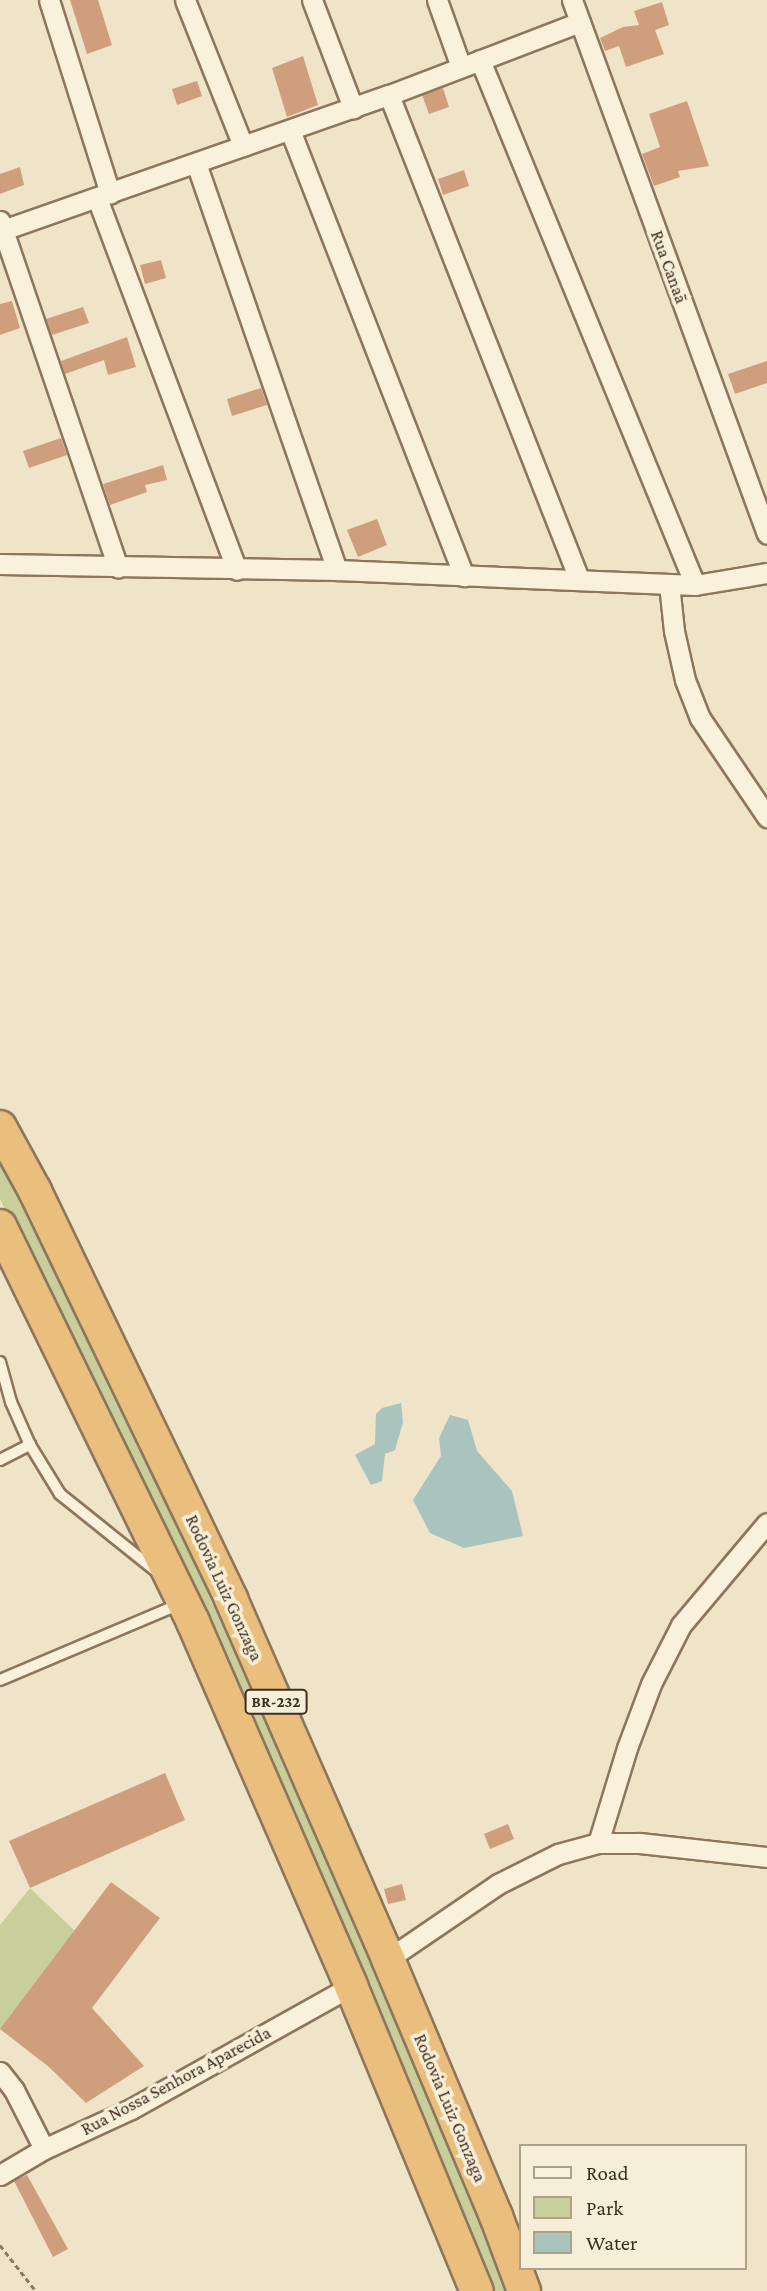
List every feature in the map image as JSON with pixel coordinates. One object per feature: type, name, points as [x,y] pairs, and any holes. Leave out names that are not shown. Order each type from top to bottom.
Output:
[{"type":"highway","name":"Rodovia Luiz Gonzaga","points":[[0,1127],[35,1191],[231,1599],[388,1959],[496,2216],[524,2291]]},
{"type":"highway","name":"BR-232","points":[[0,1226],[178,1593],[351,1986],[477,2291]]},
{"type":"street","points":[[49,0],[104,196],[237,570]]},
{"type":"street","points":[[185,0],[243,146]]},
{"type":"street","points":[[312,0],[353,108]]},
{"type":"street","points":[[437,0],[470,64],[695,585]]},
{"type":"street","name":"Rua Canaã","points":[[572,0],[767,534]]},
{"type":"street","points":[[118,567],[1,227],[104,196],[353,108],[580,22]]},
{"type":"street","points":[[389,95],[579,579]]},
{"type":"street","points":[[290,130],[464,576]]},
{"type":"street","points":[[196,163],[337,570]]},
{"type":"street","points":[[2,558],[118,567],[337,570],[695,585],[767,573]]},
{"type":"street","points":[[669,584],[685,680],[700,718],[767,817]]},
{"type":"street","points":[[598,1843],[627,1748],[652,1684],[681,1625],[767,1523]]},
{"type":"street","points":[[388,1959],[498,1884],[558,1854],[598,1843],[640,1843],[767,1857]]},
{"type":"street","name":"Rua Nossa Senhora Aparecida","points":[[0,2175],[44,2149],[131,2109],[351,1986]]},
{"type":"street","points":[[0,2072],[14,2090],[44,2149]]},
{"type":"lane","points":[[0,1362],[11,1402],[30,1445],[60,1494],[178,1593],[0,1679]]},
{"type":"lane","points":[[0,1460],[30,1445]]},
{"type":"path","points":[[0,2245],[36,2291]]},
{"type":"green space","points":[[0,1160],[80,1311],[371,1954],[513,2291],[492,2291],[134,1470],[0,1199]]},
{"type":"green space","points":[[30,1888],[75,1931],[0,2030],[0,1925]]},
{"type":"water","points":[[401,1403],[403,1422],[395,1450],[385,1454],[382,1481],[371,1485],[355,1455],[375,1444],[376,1414],[382,1408]]},
{"type":"water","points":[[450,1415],[468,1420],[477,1451],[512,1491],[523,1536],[464,1548],[430,1533],[413,1500],[441,1456],[439,1438]]},
{"type":"building","points":[[70,0],[98,0],[112,45],[87,54]]},
{"type":"building","points":[[662,2],[669,25],[655,30],[664,54],[626,67],[619,46],[605,51],[600,38],[623,27],[639,25],[634,11]]},
{"type":"building","points":[[303,56],[318,105],[287,117],[272,68]]},
{"type":"building","points":[[197,81],[202,96],[177,105],[172,89]]},
{"type":"building","points":[[443,88],[449,107],[429,114],[422,95]]},
{"type":"building","points":[[687,101],[709,166],[678,171],[680,177],[654,186],[642,154],[660,147],[649,114]]},
{"type":"building","points":[[20,167],[24,185],[0,194],[0,174]]},
{"type":"building","points":[[464,170],[469,186],[443,195],[438,179]]},
{"type":"building","points":[[161,260],[166,278],[145,284],[140,265]]},
{"type":"building","points":[[12,301],[20,328],[0,335],[0,304]]},
{"type":"building","points":[[83,307],[89,323],[52,335],[46,319]]},
{"type":"building","points":[[127,337],[136,367],[108,375],[104,360],[65,374],[61,361]]},
{"type":"building","points":[[767,361],[767,383],[735,394],[728,374]]},
{"type":"building","points":[[261,388],[267,405],[232,416],[227,399]]},
{"type":"building","points":[[61,438],[67,455],[29,468],[23,451]]},
{"type":"building","points":[[163,465],[167,480],[145,485],[147,492],[110,505],[103,484]]},
{"type":"building","points":[[377,519],[387,545],[358,557],[347,530]]},
{"type":"building","points":[[165,1773],[185,1820],[30,1888],[9,1841]]},
{"type":"building","points":[[508,1824],[514,1839],[490,1849],[484,1834]]},
{"type":"building","points":[[111,1882],[160,1918],[92,2008],[144,2066],[86,2103],[49,2067],[0,2029]]},
{"type":"building","points":[[402,1884],[406,1900],[388,1904],[384,1889]]},
{"type":"building","points":[[27,2175],[68,2249],[53,2257],[14,2181]]}]
